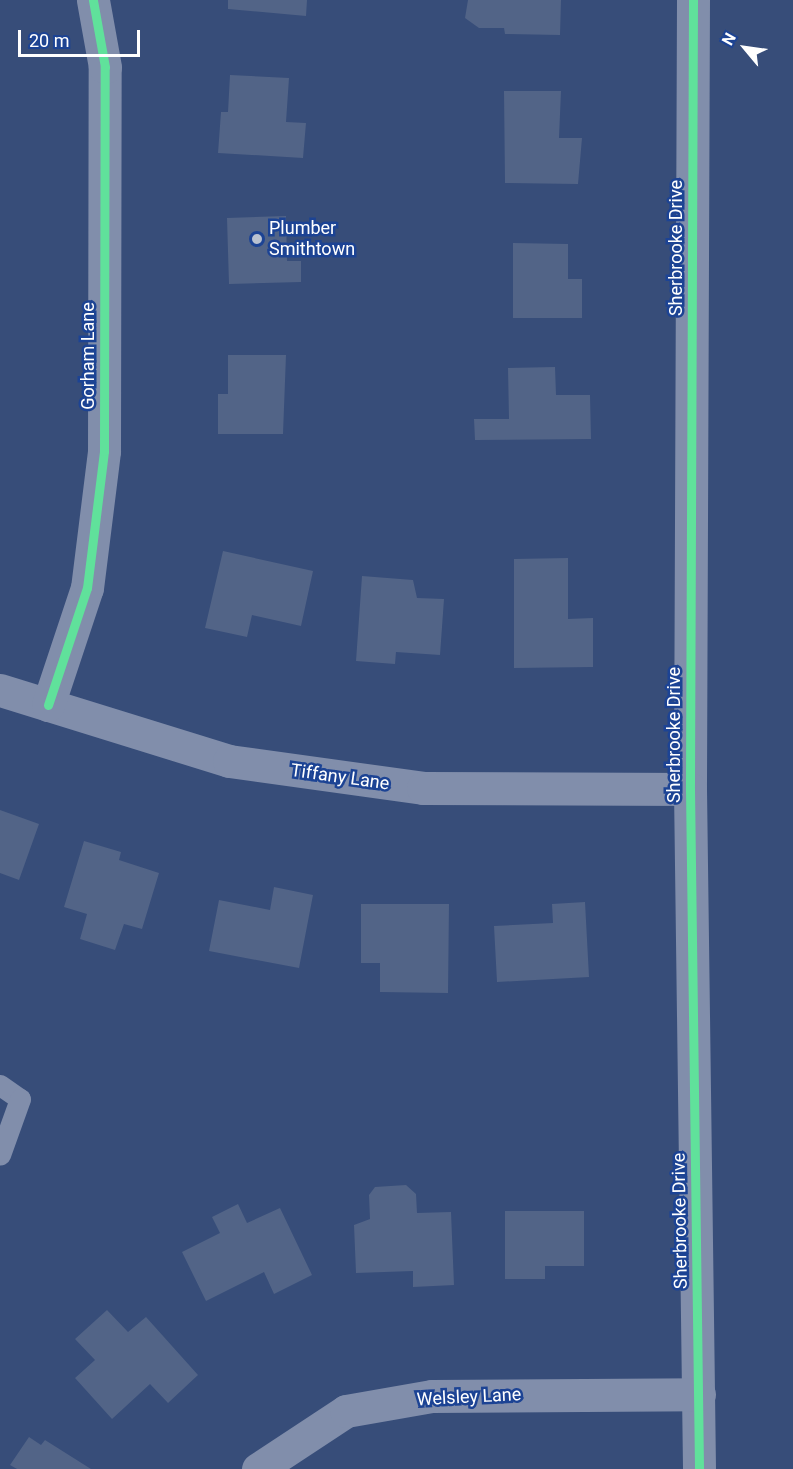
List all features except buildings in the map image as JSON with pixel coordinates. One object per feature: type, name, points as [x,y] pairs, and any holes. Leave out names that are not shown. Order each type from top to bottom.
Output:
[{"type":"street","name":"Gorham Lane","points":[[48,705],[87,588],[104,451],[105,67],[93,0]]},
{"type":"street","name":"Sherbrooke Drive","points":[[693,0],[690,789],[699,1469]]},
{"type":"street","name":"Tiffany Lane","points":[[0,690],[230,761],[423,788],[690,789]]},
{"type":"street","name":"Welsley Lane","points":[[258,1469],[346,1411],[432,1396],[699,1394]]},
{"type":"lane","points":[[0,1086],[20,1099],[0,1155]]},
{"type":"cycle path","points":[[48,705],[87,588],[104,451],[105,67],[93,0]]},
{"type":"cycle path","points":[[693,0],[690,789],[699,1469]]},
{"type":"place","name":"Plumber Smithtown","points":[[257,239]]}]
